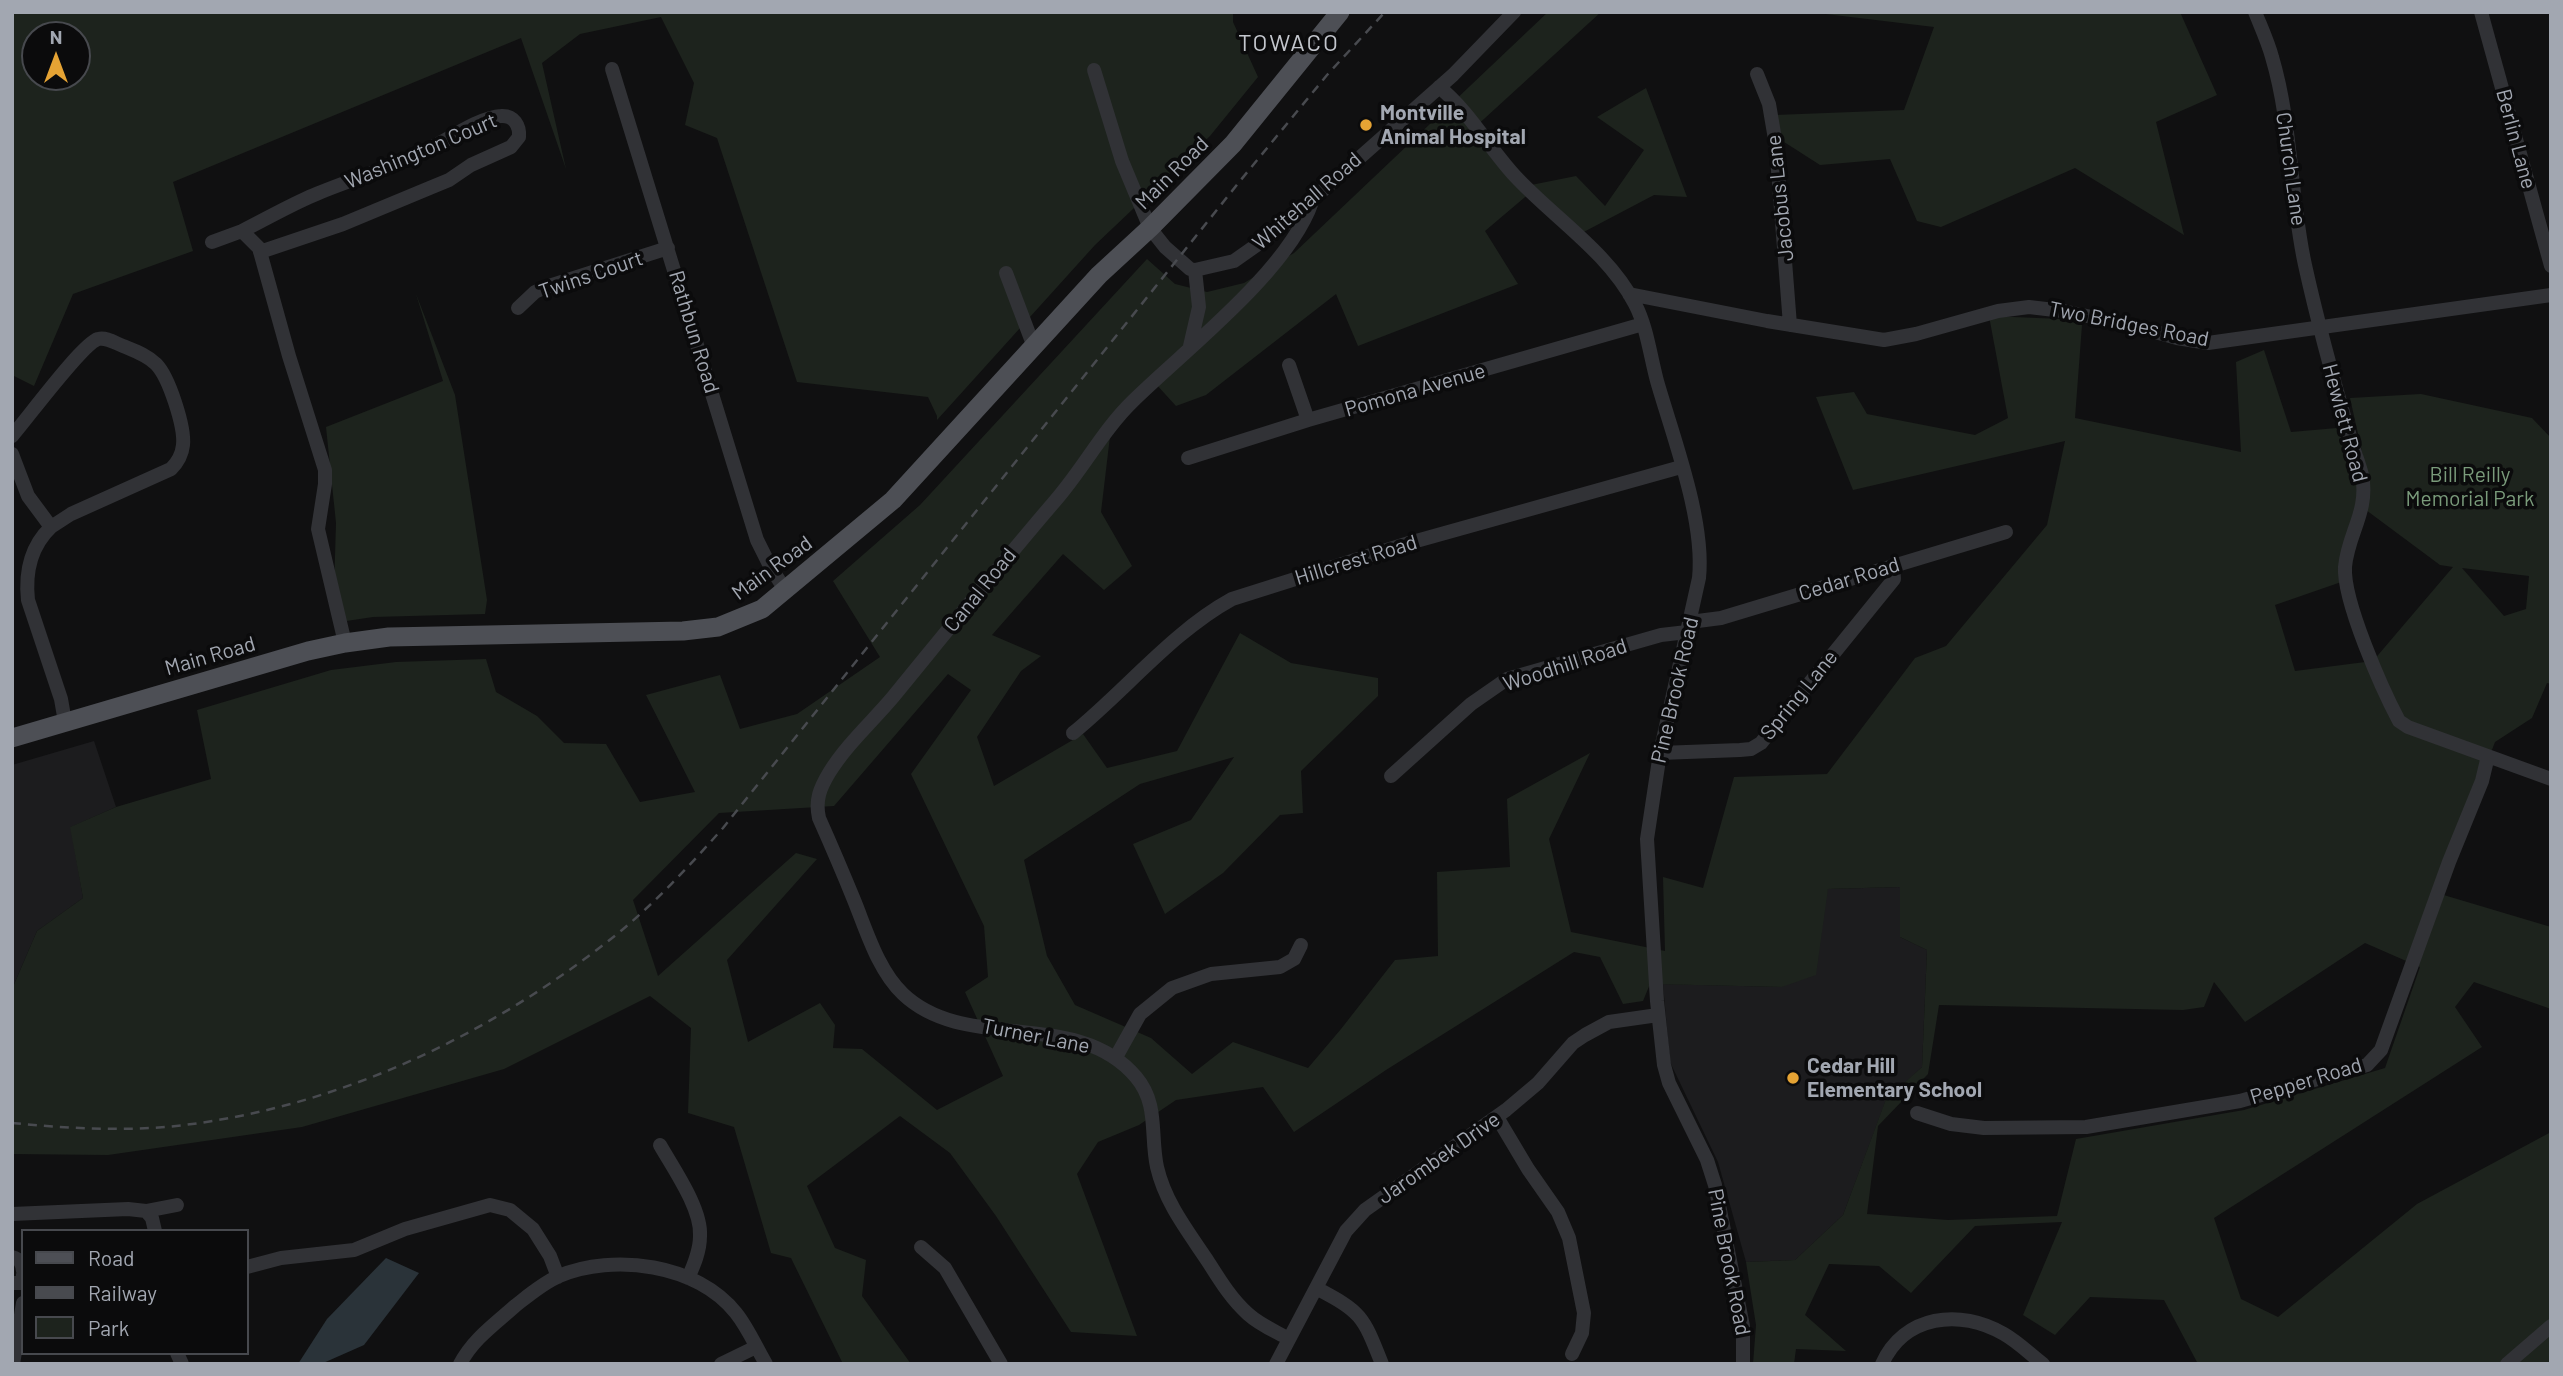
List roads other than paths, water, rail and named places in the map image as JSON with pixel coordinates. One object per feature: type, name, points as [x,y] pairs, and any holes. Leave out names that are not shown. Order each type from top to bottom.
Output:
[{"type":"main road","name":"Main Road","points":[[12,738],[345,642],[389,637],[633,633],[718,627],[762,609],[893,500],[1098,275],[1150,228],[1233,144],[1340,12]]},
{"type":"street","name":"Whitehall Road","points":[[1195,270],[1234,261],[1257,247],[1439,88],[1514,12]]},
{"type":"street","name":"Church Lane","points":[[2255,12],[2272,56],[2280,88],[2299,230],[2321,327]]},
{"type":"street","name":"Berlin Lane","points":[[2482,12],[2551,266]]},
{"type":"street","name":"Rathbun Road","points":[[611,69],[757,540],[785,590]]},
{"type":"street","points":[[1094,71],[1122,161],[1150,228],[1165,247],[1190,269],[1195,270],[1199,286],[1199,307],[1190,347]]},
{"type":"street","name":"Jacobus Lane","points":[[1757,74],[1769,104],[1776,145],[1790,325]]},
{"type":"street","name":"Pine Brook Road","points":[[1439,88],[1454,100],[1490,149],[1602,260],[1629,294],[1643,324],[1701,550],[1699,578],[1660,753],[1647,839],[1661,1049],[1669,1083],[1707,1160],[1715,1185],[1743,1326],[1743,1364]]},
{"type":"street","name":"Washington Court","points":[[212,242],[242,231],[313,195],[401,163],[478,124],[499,116],[512,119],[517,124],[519,137],[511,148],[471,165],[449,180],[343,224],[260,252]]},
{"type":"street","name":"Canal Road","points":[[833,851],[818,818],[817,803],[819,791],[841,755],[870,725],[992,574],[1057,499],[1118,418],[1242,298],[1270,267],[1304,223],[1311,202]]},
{"type":"street","points":[[242,231],[260,252],[325,470],[318,529],[345,642]]},
{"type":"street","name":"Twins Court","points":[[519,308],[535,292],[547,287],[668,248]]},
{"type":"street","points":[[1006,273],[1034,347]]},
{"type":"street","name":"Two Bridges Road","points":[[1629,294],[1884,340],[1998,311],[2029,307],[2063,311],[2198,342],[2216,342],[2551,295]]},
{"type":"street","name":"Pomona Avenue","points":[[1188,458],[1308,420],[1643,324]]},
{"type":"street","name":"Hewlett Road","points":[[2321,327],[2362,475],[2364,496],[2360,519],[2348,551],[2345,569],[2349,600],[2399,721],[2408,727],[2551,779]]},
{"type":"street","points":[[12,436],[94,341],[108,339],[144,355],[164,374],[183,431],[182,451],[176,464],[165,472],[71,514],[51,527],[36,546],[27,572],[28,600],[61,699],[65,722]]},
{"type":"street","points":[[1289,365],[1308,420]]},
{"type":"street","points":[[12,454],[28,496],[51,527]]},
{"type":"street","name":"Hillcrest Road","points":[[1073,733],[1185,631],[1232,598],[1409,543],[1681,467]]},
{"type":"street","name":"Cedar Road","points":[[1689,627],[2006,532]]},
{"type":"street","name":"Spring Lane","points":[[1660,753],[1751,749],[1761,743],[1894,579],[1893,565]]},
{"type":"street","name":"Woodhill Road","points":[[1391,776],[1471,704],[1507,679],[1689,627]]},
{"type":"street","name":"Pepper Road","points":[[1917,1113],[1951,1124],[1984,1128],[2086,1127],[2240,1101],[2367,1065],[2381,1050],[2397,1012],[2440,886],[2482,780],[2488,756]]},
{"type":"street","name":"Turner Lane","points":[[833,851],[885,970],[892,982],[912,1002],[949,1020],[1069,1039],[1096,1047],[1116,1057],[1139,1080],[1151,1105],[1157,1166],[1168,1199],[1238,1304],[1259,1322],[1289,1339]]},
{"type":"street","points":[[1116,1057],[1140,1014],[1172,988],[1211,974],[1280,967],[1294,959],[1301,945]]},
{"type":"street","name":"Jarombek Drive","points":[[1276,1364],[1346,1231],[1364,1210],[1497,1117],[1538,1083],[1573,1043],[1585,1035],[1609,1022],[1658,1016]]},
{"type":"street","points":[[1497,1117],[1558,1212],[1569,1238],[1584,1313],[1582,1333],[1572,1354]]},
{"type":"street","points":[[660,1145],[699,1223],[698,1251],[688,1278]]},
{"type":"street","points":[[12,1214],[128,1209],[145,1211],[177,1205]]},
{"type":"street","points":[[248,1267],[281,1258],[354,1250],[405,1228],[491,1205],[510,1210],[533,1229],[550,1256],[558,1277]]},
{"type":"street","points":[[145,1211],[152,1218],[155,1229]]},
{"type":"street","points":[[920,1247],[946,1268],[1001,1364]]},
{"type":"street","points":[[460,1364],[475,1341],[533,1292],[558,1277],[601,1265],[628,1264],[656,1268],[688,1278],[705,1287],[737,1313],[766,1364]]},
{"type":"street","points":[[1316,1287],[1342,1301],[1362,1320],[1370,1331],[1382,1364]]},
{"type":"street","points":[[13,1364],[21,1313]]},
{"type":"street","points":[[1882,1364],[1888,1350],[1916,1325],[1955,1318],[2002,1333],[2043,1364]]},
{"type":"street","points":[[2507,1364],[2551,1326]]},
{"type":"street","points":[[721,1364],[756,1347]]},
{"type":"railway","points":[[12,1123],[89,1128],[166,1127],[228,1118],[290,1104],[350,1085],[408,1062],[465,1034],[520,1003],[622,930],[662,894],[723,828],[1240,181],[1327,75],[1385,12]]},
{"type":"place","name":"Montville Animal Hospital","points":[[1366,125]]},
{"type":"place","name":"Cedar Hill Elementary School","points":[[1793,1078]]},
{"type":"district","name":"TOWACO","points":[[1289,43]]},
{"type":"park label","name":"Bill Reilly Memorial Park","points":[[2470,487]]}]
